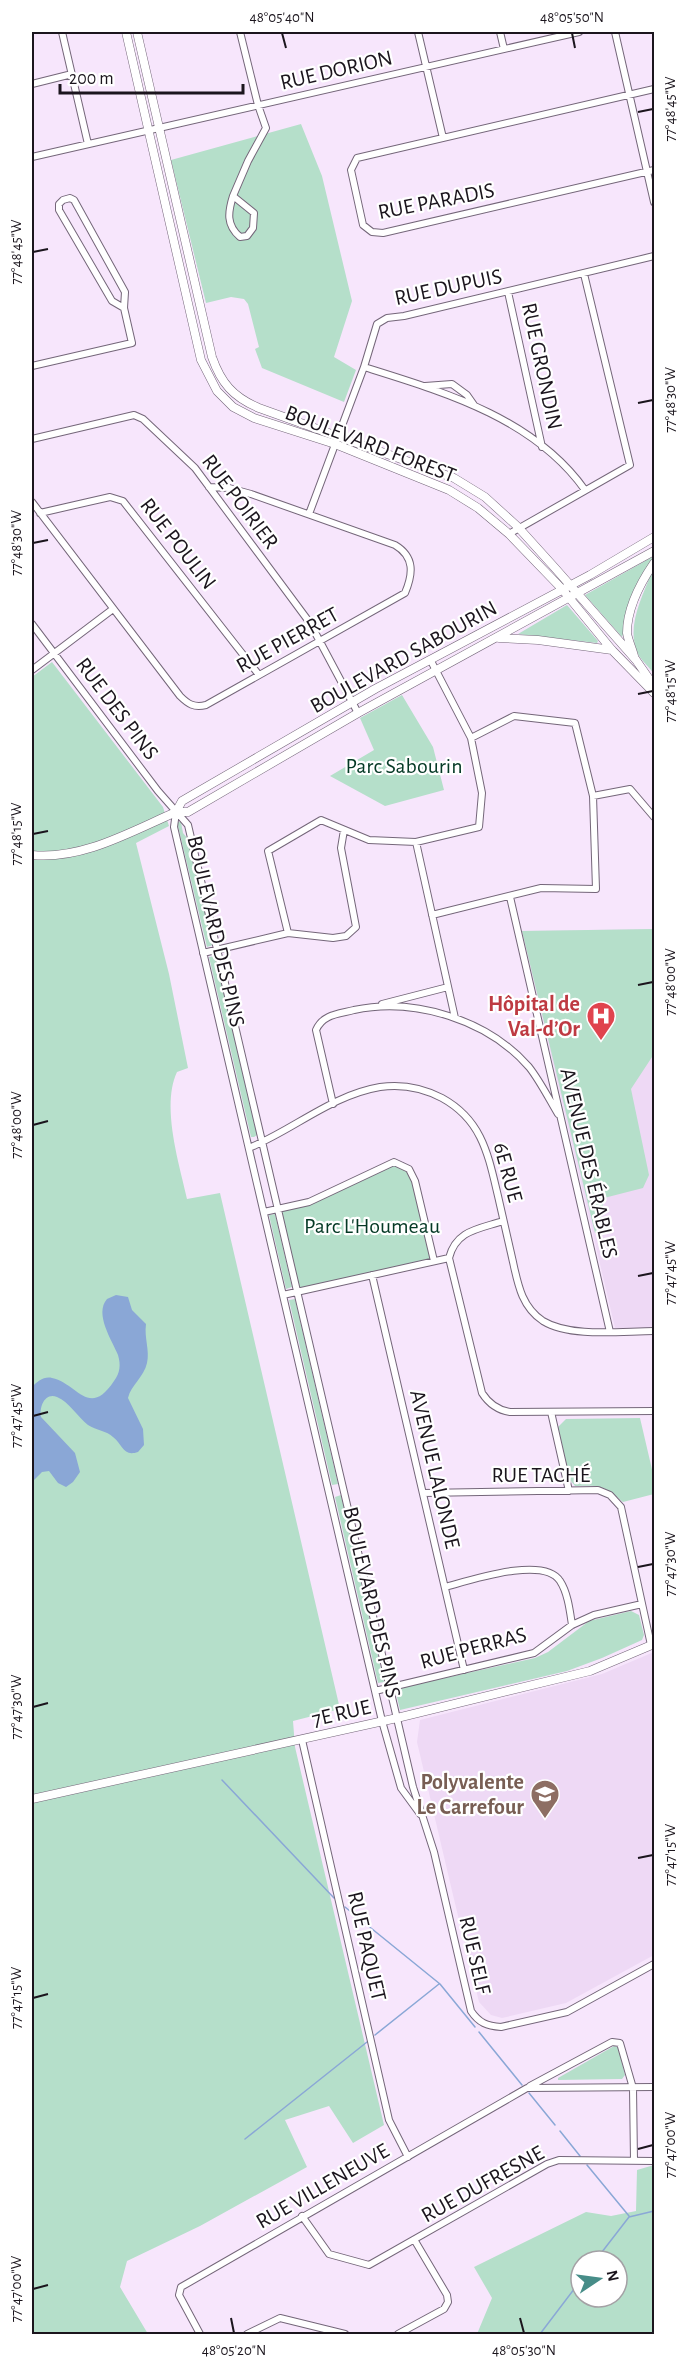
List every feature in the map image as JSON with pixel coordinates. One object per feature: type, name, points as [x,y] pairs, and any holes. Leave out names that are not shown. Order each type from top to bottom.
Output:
[{"type":"street","points":[[62,32],[88,144]]},
{"type":"street","name":"BOULEVARD FOREST","points":[[126,32],[201,360],[217,391],[233,407],[254,418],[335,444],[449,490],[478,508],[509,534],[562,589],[612,650],[654,693]]},
{"type":"street","name":"BOULEVARD FOREST","points":[[137,32],[212,357],[226,387],[242,401],[454,478],[485,497],[518,527],[571,585],[636,660],[654,686]]},
{"type":"street","points":[[233,196],[254,213],[253,228],[247,236],[240,237],[229,224],[229,208],[233,196],[248,161],[266,128],[240,32]]},
{"type":"street","points":[[418,32],[443,138]]},
{"type":"street","points":[[500,32],[504,49]]},
{"type":"street","name":"RUE DORION","points":[[32,157],[579,32]]},
{"type":"street","points":[[615,32],[651,170],[654,201]]},
{"type":"street","points":[[32,84],[72,74]]},
{"type":"street","name":"RUE PARADIS","points":[[651,170],[383,233],[372,232],[363,225],[351,170],[357,158],[654,89]]},
{"type":"street","points":[[32,366],[132,343],[124,308],[125,292],[76,204],[70,198],[63,200],[59,204],[59,210],[112,301],[124,308]]},
{"type":"street","name":"RUE DUPUIS","points":[[309,514],[378,324],[387,318],[508,292],[654,256]]},
{"type":"street","points":[[509,534],[630,465],[584,274]]},
{"type":"street","name":"RUE GRONDIN","points":[[508,292],[542,447]]},
{"type":"street","points":[[201,360],[212,357]]},
{"type":"street","points":[[364,367],[475,406],[507,422],[542,447],[575,477],[585,490]]},
{"type":"street","points":[[423,387],[452,384],[467,395],[475,406]]},
{"type":"street","name":"RUE POIRIER","points":[[32,439],[135,415],[143,419],[172,445],[209,487],[310,623],[358,713]]},
{"type":"street","name":"RUE PIERRET","points":[[32,502],[188,704],[198,707],[206,705],[405,593],[412,570],[410,560],[395,545],[229,488],[209,487]]},
{"type":"street","name":"RUE POULIN","points":[[40,513],[110,497],[123,501],[259,675]]},
{"type":"street","name":"BOULEVARD SABOURIN","points":[[176,812],[182,801],[353,703],[571,585],[654,537]]},
{"type":"street","name":"BOULEVARD SABOURIN","points":[[32,855],[51,857],[100,845],[176,812],[188,812],[358,713],[654,551]]},
{"type":"street","points":[[636,660],[627,635],[629,615],[643,579],[654,563]]},
{"type":"street","points":[[32,670],[114,609]]},
{"type":"street","name":"RUE DES PINS","points":[[32,624],[176,812]]},
{"type":"street","points":[[498,638],[538,640],[612,650]]},
{"type":"street","points":[[288,933],[268,850],[321,820],[369,840],[416,842],[479,827],[482,793],[471,738],[431,661]]},
{"type":"street","points":[[432,915],[541,888],[596,888],[593,796],[575,723],[514,716],[471,738]]},
{"type":"street","points":[[593,796],[630,789],[654,817]]},
{"type":"street","name":"BOULEVARD DES PINS","points":[[176,812],[188,825],[397,1718]]},
{"type":"street","name":"BOULEVARD DES PINS","points":[[176,812],[174,827],[382,1721]]},
{"type":"street","points":[[203,952],[288,933],[333,938],[346,936],[356,927],[341,848],[344,830]]},
{"type":"street","points":[[416,842],[455,1018]]},
{"type":"street","name":"AVENUE DES ÉRABLES","points":[[510,897],[610,1332]]},
{"type":"street","points":[[333,1104],[316,1030],[320,1021],[331,1016],[448,987]]},
{"type":"street","points":[[370,1007],[413,1008],[455,1018],[502,1042],[529,1068],[561,1118]]},
{"type":"street","name":"6E RUE","points":[[249,1148],[333,1104],[368,1090],[397,1086],[422,1090],[448,1101],[471,1122],[486,1148],[519,1290],[532,1311],[541,1320],[559,1328],[610,1332],[654,1331]]},
{"type":"street","points":[[264,1212],[309,1202],[394,1162],[410,1169],[415,1181],[434,1261]]},
{"type":"street","points":[[503,1221],[471,1230],[452,1245],[449,1258],[482,1393],[487,1401],[502,1410],[654,1411]]},
{"type":"street","points":[[283,1295],[449,1258]]},
{"type":"street","name":"AVENUE LALONDE","points":[[372,1275],[464,1670]]},
{"type":"street","points":[[550,1412],[569,1491]]},
{"type":"street","name":"BOULEVARD DES PINS","points":[[328,1491],[343,1488]]},
{"type":"street","name":"RUE TACHÉ","points":[[423,1493],[598,1490],[610,1495],[621,1507],[653,1644]]},
{"type":"street","points":[[445,1587],[503,1572],[547,1571],[560,1580],[572,1625]]},
{"type":"street","name":"RUE PERRAS","points":[[375,1691],[534,1653],[572,1625],[594,1615],[642,1604]]},
{"type":"street","name":"7E RUE","points":[[32,1799],[302,1740],[590,1671],[653,1644]]},
{"type":"street","name":"RUE SELF","points":[[397,1718],[421,1816],[434,1852],[467,2000],[471,2011],[482,2023],[501,2027],[567,2012],[654,1964]]},
{"type":"street","name":"RUE SELF","points":[[382,1721],[401,1788],[421,1816]]},
{"type":"street","name":"RUE PAQUET","points":[[302,1740],[389,2120],[408,2157]]},
{"type":"street","name":"RUE VILLENEUVE","points":[[200,2334],[179,2295],[182,2287],[527,2088],[612,2042],[620,2043],[633,2088]]},
{"type":"street","points":[[527,2088],[654,2087]]},
{"type":"street","points":[[633,2088],[634,2161]]},
{"type":"street","name":"RUE DUFRESNE","points":[[302,2216],[329,2254],[369,2265],[415,2241],[547,2164],[559,2160],[654,2161]]},
{"type":"street","points":[[398,2334],[444,2309],[448,2302],[447,2295],[415,2241]]},
{"type":"street","points":[[247,2334],[280,2318],[345,2334]]},
{"type":"shaded area","name":"Hôpital de Val-d’Or","points":[[654,929],[654,1328],[615,1328],[522,931]]},
{"type":"shaded area","name":"Polyvalente Le Carrefour","points":[[654,1652],[654,1955],[566,2003],[502,2018],[491,2015],[479,2002],[453,1895],[417,1742],[420,1720],[602,1674]]},
{"type":"green space","points":[[301,124],[322,176],[352,301],[334,357],[356,370],[344,402],[262,368],[255,349],[259,347],[248,304],[244,299],[231,297],[206,303],[171,160]]},
{"type":"green space","points":[[654,556],[645,574],[622,637],[585,595]]},
{"type":"green space","points":[[654,570],[654,674],[639,656],[635,646],[634,625],[639,604]]},
{"type":"green space","points":[[567,605],[598,641],[597,643],[518,634]]},
{"type":"green space","points":[[52,662],[163,807],[169,826],[136,843],[169,974],[188,1068],[177,1072],[173,1086],[171,1118],[173,1135],[187,1199],[220,1193],[340,1709],[293,1721],[295,1747],[384,2125],[353,2143],[329,2106],[285,2120],[307,2167],[200,2226],[127,2261],[120,2287],[148,2334],[32,2334],[32,677]]},
{"type":"green space","name":"Parc Sabourin","points":[[402,695],[433,747],[444,790],[385,806],[330,776],[374,750],[360,718]]},
{"type":"green space","points":[[177,822],[181,822],[183,833],[188,839],[213,945],[207,947]]},
{"type":"green space","name":"Hôpital de Val-d’Or","points":[[654,929],[654,1054],[631,1089],[649,1175],[643,1188],[604,1198],[599,1232],[595,1233],[522,931]]},
{"type":"green space","points":[[215,956],[257,1135],[254,1137],[251,1137],[209,957]]},
{"type":"green space","name":"Parc L'Houmeau","points":[[394,1162],[409,1169],[434,1261],[297,1292],[277,1209],[309,1202]]},
{"type":"green space","points":[[275,1214],[292,1287],[286,1289],[269,1215]]},
{"type":"green space","points":[[295,1299],[338,1484],[332,1485],[289,1300]]},
{"type":"green space","points":[[640,1418],[654,1478],[654,1494],[623,1502],[602,1488],[575,1486],[570,1480],[558,1427],[566,1419]]},
{"type":"green space","points":[[341,1495],[384,1682],[378,1683],[335,1497]]},
{"type":"green space","points":[[631,1611],[639,1615],[644,1635],[642,1640],[602,1658],[567,1671],[400,1710],[395,1689],[535,1658],[548,1652],[589,1621]]},
{"type":"green space","points":[[614,2046],[618,2047],[625,2075],[622,2079],[558,2080],[558,2078]]},
{"type":"green space","points":[[654,2165],[654,2334],[477,2334],[492,2298],[474,2267],[586,2212],[611,2216],[636,2211],[637,2170]]},
{"type":"water","points":[[116,1295],[128,1297],[132,1310],[146,1324],[147,1363],[128,1398],[143,1429],[144,1445],[138,1452],[126,1452],[111,1435],[88,1425],[61,1399],[49,1397],[42,1405],[41,1417],[75,1453],[80,1472],[66,1487],[58,1483],[49,1471],[42,1472],[32,1482],[32,1387],[41,1380],[52,1378],[90,1398],[105,1392],[116,1378],[120,1366],[118,1355],[105,1327],[102,1312],[107,1299]]},
{"type":"waterway","points":[[222,1780],[334,1898]]},
{"type":"waterway","points":[[345,1907],[440,1984],[475,2027]]},
{"type":"waterway","points":[[375,2035],[439,1984]]},
{"type":"waterway","points":[[479,2032],[522,2085]]},
{"type":"waterway","points":[[245,2139],[367,2042]]},
{"type":"waterway","points":[[529,2093],[555,2125]]},
{"type":"waterway","points":[[560,2131],[580,2156]]},
{"type":"waterway","points":[[587,2165],[629,2216]]},
{"type":"waterway","points":[[604,2249],[629,2217],[654,2211]]},
{"type":"waterway","points":[[540,2334],[569,2296]]},
{"type":"place","name":"Hôpital de Val-d’Or","points":[[601,1042]]},
{"type":"place","name":"Polyvalente Le Carrefour","points":[[545,1820]]}]
